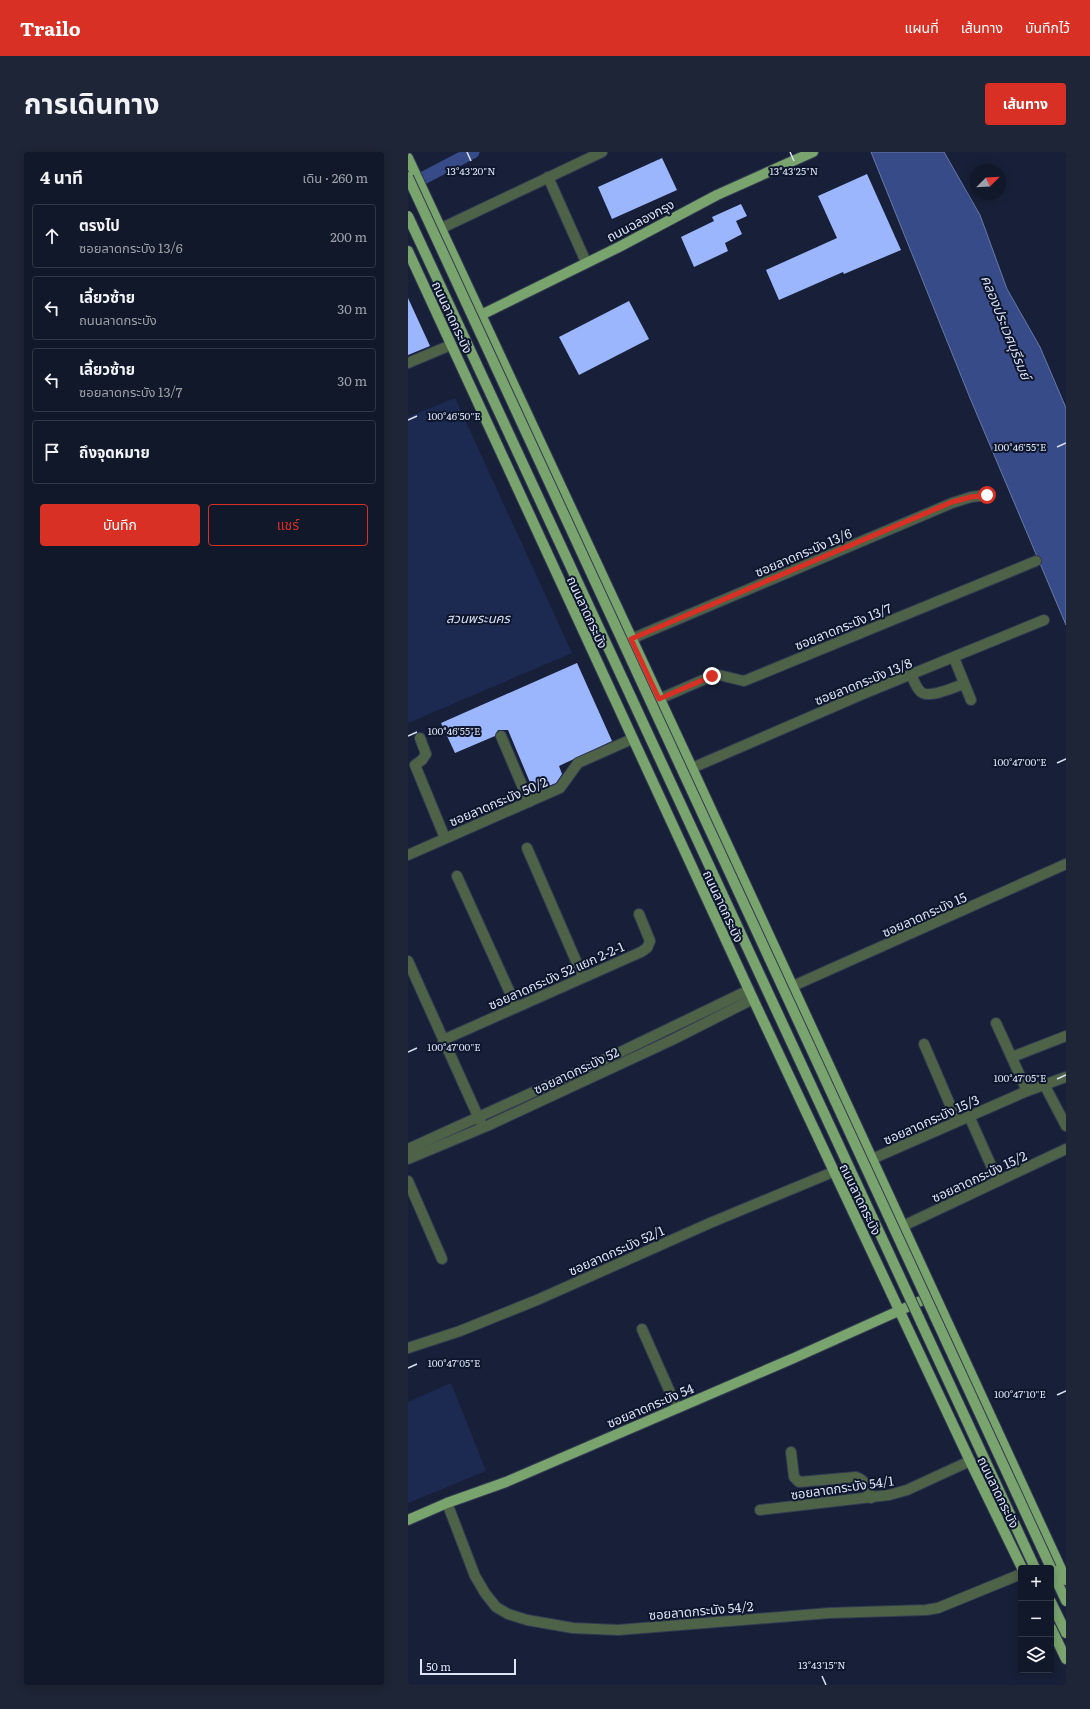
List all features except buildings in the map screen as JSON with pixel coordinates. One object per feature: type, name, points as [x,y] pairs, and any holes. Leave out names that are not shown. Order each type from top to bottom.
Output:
[{"type":"main road","name":"ถนนฉลองกรุง","points":[[481,315],[717,195],[813,152]]},
{"type":"main road","name":"ถนนลาดกระบัง","points":[[408,158],[793,986],[1066,1580]]},
{"type":"main road","points":[[408,177],[1050,1565]]},
{"type":"main road","points":[[408,216],[1034,1565]]},
{"type":"main road","name":"ถนนลาดกระบัง","points":[[408,252],[833,1172],[1021,1565]]},
{"type":"main road","name":"ซอยลาดกระบัง 54","points":[[408,1520],[447,1503],[506,1482],[801,1355],[934,1295]]},
{"type":"main road","points":[[1054,1575],[1066,1601]]},
{"type":"main road","points":[[1054,1608],[1066,1633]]},
{"type":"main road","points":[[1054,1634],[1066,1659]]},
{"type":"street","points":[[441,230],[446,226],[602,152]]},
{"type":"street","points":[[548,177],[586,262]]},
{"type":"street","points":[[408,363],[452,345]]},
{"type":"street","name":"ซอยลาดกระบัง 13/6","points":[[631,639],[952,502],[987,495]]},
{"type":"street","name":"ซอยลาดกระบัง 13/7","points":[[659,699],[712,676],[719,675],[744,681],[1036,561]]},
{"type":"street","name":"ซอยลาดกระบัง 13/8","points":[[692,768],[863,694],[1044,620]]},
{"type":"street","points":[[954,658],[971,700]]},
{"type":"street","points":[[911,675],[920,692],[925,694],[938,693],[964,684]]},
{"type":"street","points":[[501,736],[529,802]]},
{"type":"street","points":[[420,738],[426,754],[422,760],[414,765],[445,838]]},
{"type":"street","name":"ซอยลาดกระบัง 50/2","points":[[408,855],[560,788],[578,763],[632,739]]},
{"type":"street","points":[[527,848],[584,977]]},
{"type":"street","name":"ซอยลาดกระบัง 15","points":[[793,986],[1066,864]]},
{"type":"street","points":[[457,876],[516,1006]]},
{"type":"street","name":"ซอยลาดกระบัง 52 แยก 2-2-1","points":[[443,1040],[516,1006],[641,952],[647,948],[650,941],[639,914]]},
{"type":"street","points":[[408,961],[478,1117],[481,1122],[487,1126]]},
{"type":"street","name":"ซอยลาดกระบัง 52","points":[[408,1149],[751,994]]},
{"type":"street","name":"ซอยลาดกระบัง 52","points":[[408,1160],[487,1126],[674,1039],[751,994]]},
{"type":"street","points":[[996,1023],[1027,1091]]},
{"type":"street","points":[[1012,1057],[1066,1036]]},
{"type":"street","points":[[924,1044],[958,1121]]},
{"type":"street","name":"ซอยลาดกระบัง 15/3","points":[[872,1159],[1027,1091],[1045,1086],[1066,1077]]},
{"type":"street","points":[[1045,1086],[1065,1119]]},
{"type":"street","points":[[969,1116],[998,1181]]},
{"type":"street","name":"ซอยลาดกระบัง 15/2","points":[[903,1226],[1066,1149]]},
{"type":"street","name":"ซอยลาดกระบัง 52/1","points":[[408,1348],[460,1331],[537,1300],[710,1223],[833,1172]]},
{"type":"street","points":[[408,1182],[442,1259]]},
{"type":"street","points":[[642,1329],[677,1408]]},
{"type":"street","points":[[791,1452],[796,1480],[799,1482],[856,1477],[861,1478],[865,1482],[872,1498]]},
{"type":"street","name":"ซอยลาดกระบัง 54/1","points":[[760,1510],[872,1498],[907,1490],[970,1461]]},
{"type":"street","name":"ซอยลาดกระบัง 54/2","points":[[447,1503],[475,1576],[485,1593],[496,1607],[508,1614],[527,1620],[572,1628],[618,1630],[829,1613],[926,1610],[938,1608],[1018,1575]]},
{"type":"green space","name":"สวนพระนคร","points":[[455,398],[572,653],[408,723],[408,417]]},
{"type":"green space","points":[[451,1383],[486,1471],[408,1503],[408,1402]]},
{"type":"water","name":"คลองประเวศบุรีรมย์","points":[[871,152],[944,152],[970,200],[980,215],[1007,289],[1040,347],[1066,408],[1066,625],[970,398]]},
{"type":"waterway","points":[[408,186],[473,152]]},
{"type":"route","points":[[712,676],[659,699],[631,639],[952,502],[987,495]]}]
